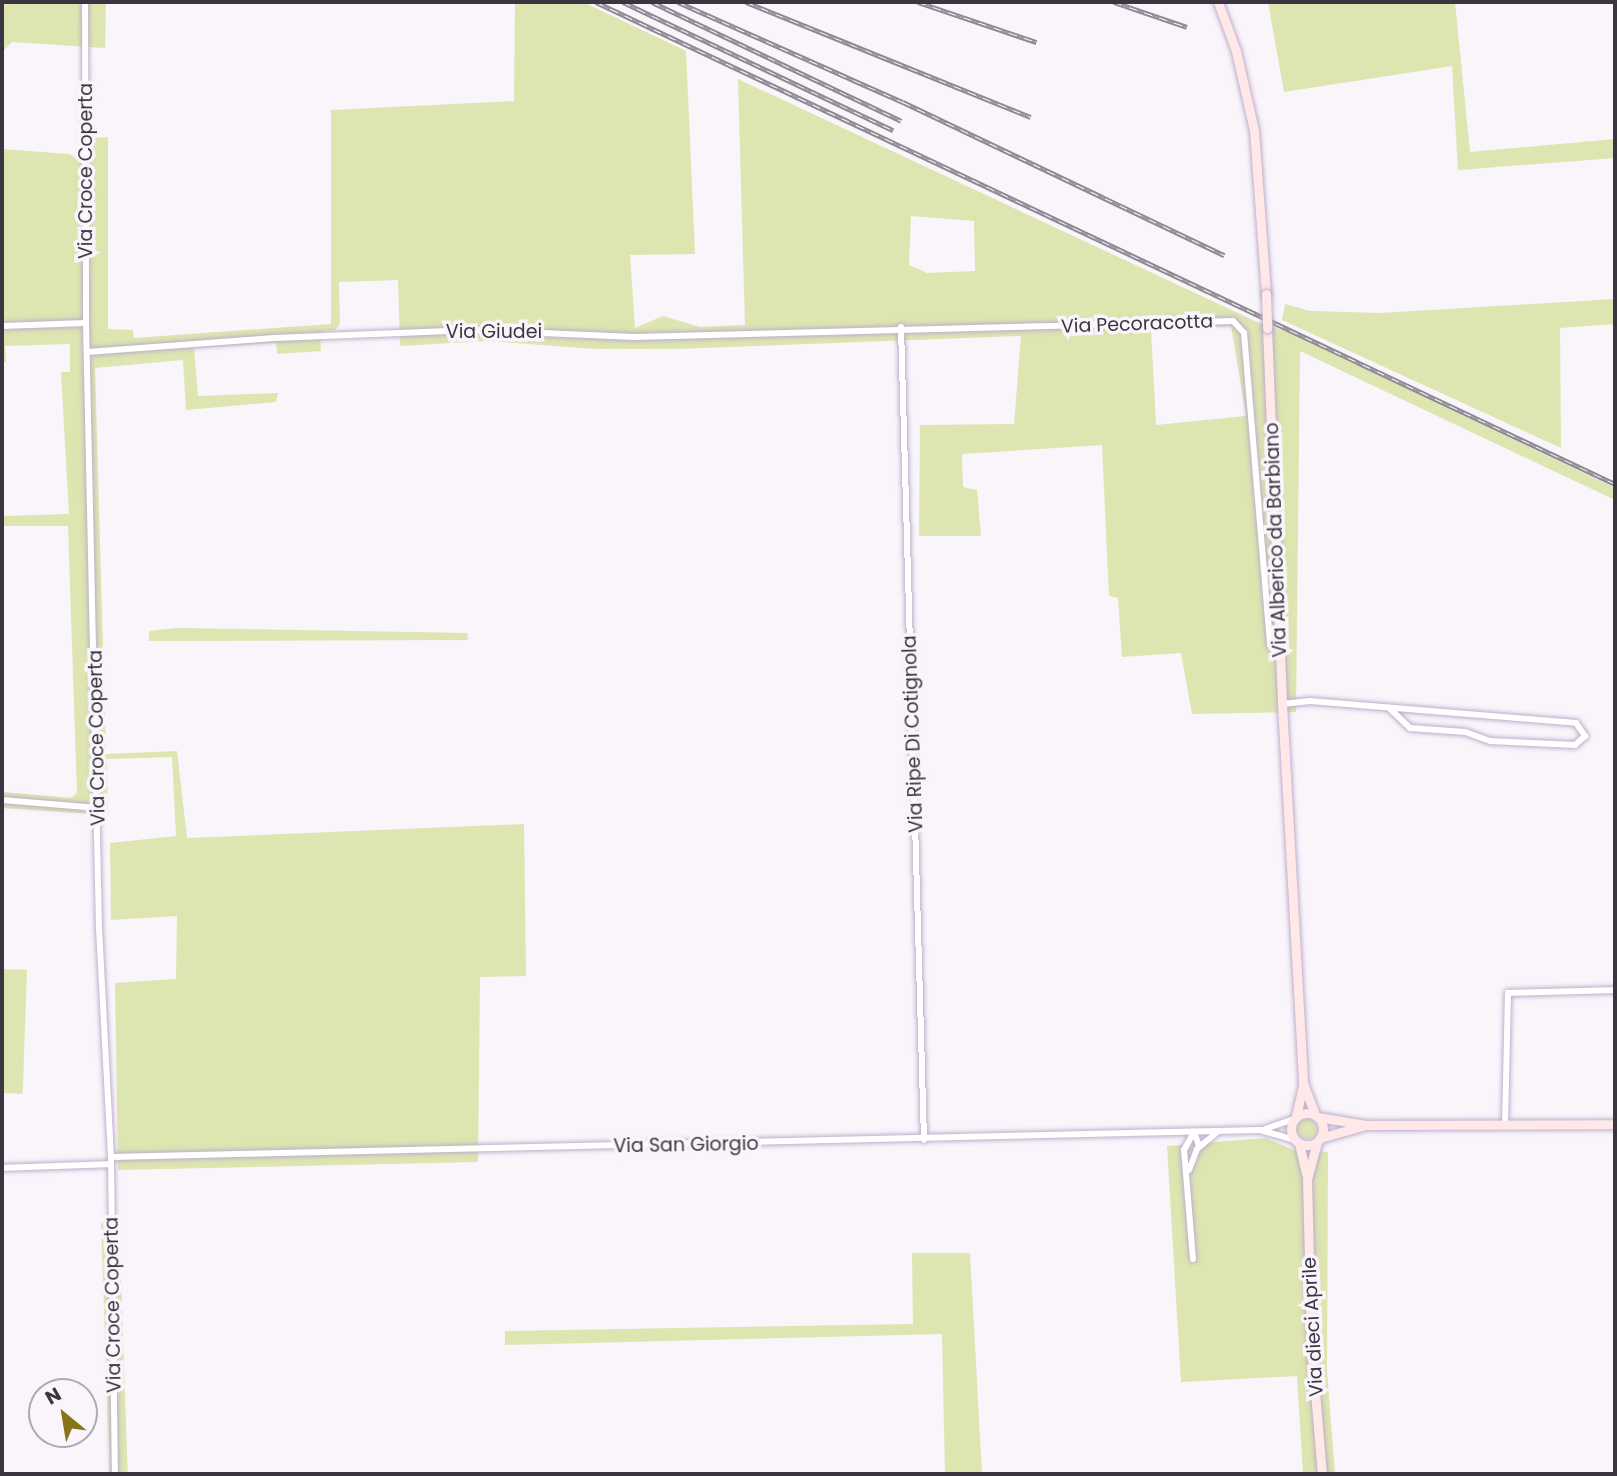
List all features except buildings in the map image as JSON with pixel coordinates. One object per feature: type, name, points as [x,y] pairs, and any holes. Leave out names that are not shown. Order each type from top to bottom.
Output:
[{"type":"main road","name":"Via Alberico da Barbiano","points":[[1218,2],[1236,51],[1255,130],[1266,294],[1282,704],[1303,1083],[1295,1117]]},
{"type":"main road","name":"Via Alberico da Barbiano","points":[[1303,1083],[1317,1115]]},
{"type":"main road","points":[[1367,1125],[1319,1140],[1297,1141],[1290,1129],[1295,1117],[1317,1115],[1367,1125],[1615,1124]]},
{"type":"main road","points":[[1317,1115],[1323,1125],[1319,1140]]},
{"type":"main road","name":"Via dieci Aprile","points":[[1307,1179],[1319,1140]]},
{"type":"main road","name":"Via dieci Aprile","points":[[1297,1141],[1307,1179],[1311,1344],[1322,1474]]},
{"type":"street","name":"Via Croce Coperta","points":[[85,2],[86,323],[98,808],[111,1160],[115,1474]]},
{"type":"street","name":"Via Pecoracotta","points":[[901,327],[1229,321],[1240,325],[1270,645],[1281,661]]},
{"type":"street","points":[[2,326],[86,323]]},
{"type":"street","name":"Via Giudei","points":[[87,352],[274,338],[461,331],[635,337],[901,327]]},
{"type":"street","name":"Via Ripe Di Cotignola","points":[[901,327],[924,1140]]},
{"type":"street","points":[[1282,704],[1310,701],[1576,723],[1585,736],[1575,745],[1490,741],[1465,732],[1410,728],[1389,708]]},
{"type":"street","points":[[2,800],[98,808]]},
{"type":"street","points":[[1505,1125],[1508,993],[1615,990]]},
{"type":"street","name":"Via San Giorgio","points":[[1260,1130],[1295,1117]]},
{"type":"street","name":"Via San Giorgio","points":[[2,1168],[111,1160],[1260,1130],[1297,1141]]},
{"type":"street","points":[[1188,1172],[1199,1146],[1219,1131]]},
{"type":"street","points":[[1170,1132],[1184,1150],[1188,1172],[1193,1259]]},
{"type":"street","points":[[1194,1132],[1199,1146]]},
{"type":"street","points":[[1184,1150],[1194,1132]]},
{"type":"green space","points":[[2,2],[106,2],[105,48],[12,42],[2,52]]},
{"type":"green space","points":[[515,2],[583,2],[686,51],[695,254],[630,255],[635,328],[663,316],[700,327],[745,325],[738,79],[1257,322],[1288,332],[1615,488],[1615,500],[1300,351],[1296,712],[1192,714],[1181,653],[1122,657],[1118,598],[1109,596],[1102,445],[962,454],[963,487],[977,490],[981,536],[919,536],[920,425],[1014,424],[1021,336],[676,349],[596,349],[487,341],[400,346],[398,280],[339,282],[340,324],[335,330],[320,332],[321,351],[277,354],[276,343],[194,348],[198,396],[278,393],[276,402],[186,410],[183,360],[95,368],[106,754],[177,751],[187,838],[524,824],[526,976],[480,977],[478,1162],[118,1170],[115,983],[176,979],[177,916],[111,920],[110,843],[176,836],[172,757],[107,759],[108,815],[2,808],[2,792],[71,798],[77,793],[68,526],[2,526],[2,516],[69,514],[61,372],[70,372],[70,344],[5,346],[6,362],[2,362],[2,149],[69,154],[80,160],[81,139],[108,137],[108,329],[133,330],[134,338],[331,324],[331,110],[514,101]],"holes":[[[911,216],[974,221],[975,271],[927,273],[909,265]],[[1231,326],[1246,416],[1156,425],[1151,330]]]},
{"type":"green space","points":[[1268,2],[1455,2],[1470,152],[1615,139],[1615,158],[1458,170],[1452,66],[1284,92]]},
{"type":"green space","points":[[1615,299],[1615,324],[1560,328],[1561,448],[1282,320],[1285,304],[1310,311],[1381,313]]},
{"type":"green space","points":[[177,628],[467,633],[468,640],[149,641],[149,631]]},
{"type":"green space","points":[[2,969],[27,970],[23,1094],[2,1093]]},
{"type":"green space","points":[[1303,1119],[1311,1119],[1317,1129],[1311,1139],[1303,1139],[1297,1133],[1297,1125]]},
{"type":"green space","points":[[1266,1138],[1294,1150],[1328,1152],[1327,1371],[1335,1474],[1303,1474],[1297,1376],[1181,1382],[1167,1146]]},
{"type":"green space","points":[[119,1222],[128,1474],[110,1474],[101,1223]]},
{"type":"green space","points":[[912,1253],[970,1253],[982,1474],[945,1474],[942,1334],[505,1345],[505,1331],[913,1324]]},
{"type":"railway","points":[[596,2],[1615,484]]},
{"type":"railway","points":[[623,2],[893,130]]},
{"type":"railway","points":[[652,2],[901,121]]},
{"type":"railway","points":[[678,2],[903,102],[1224,255]]},
{"type":"railway","points":[[746,2],[1031,117]]},
{"type":"railway","points":[[918,2],[1036,42]]},
{"type":"railway","points":[[1114,2],[1187,27]]}]
